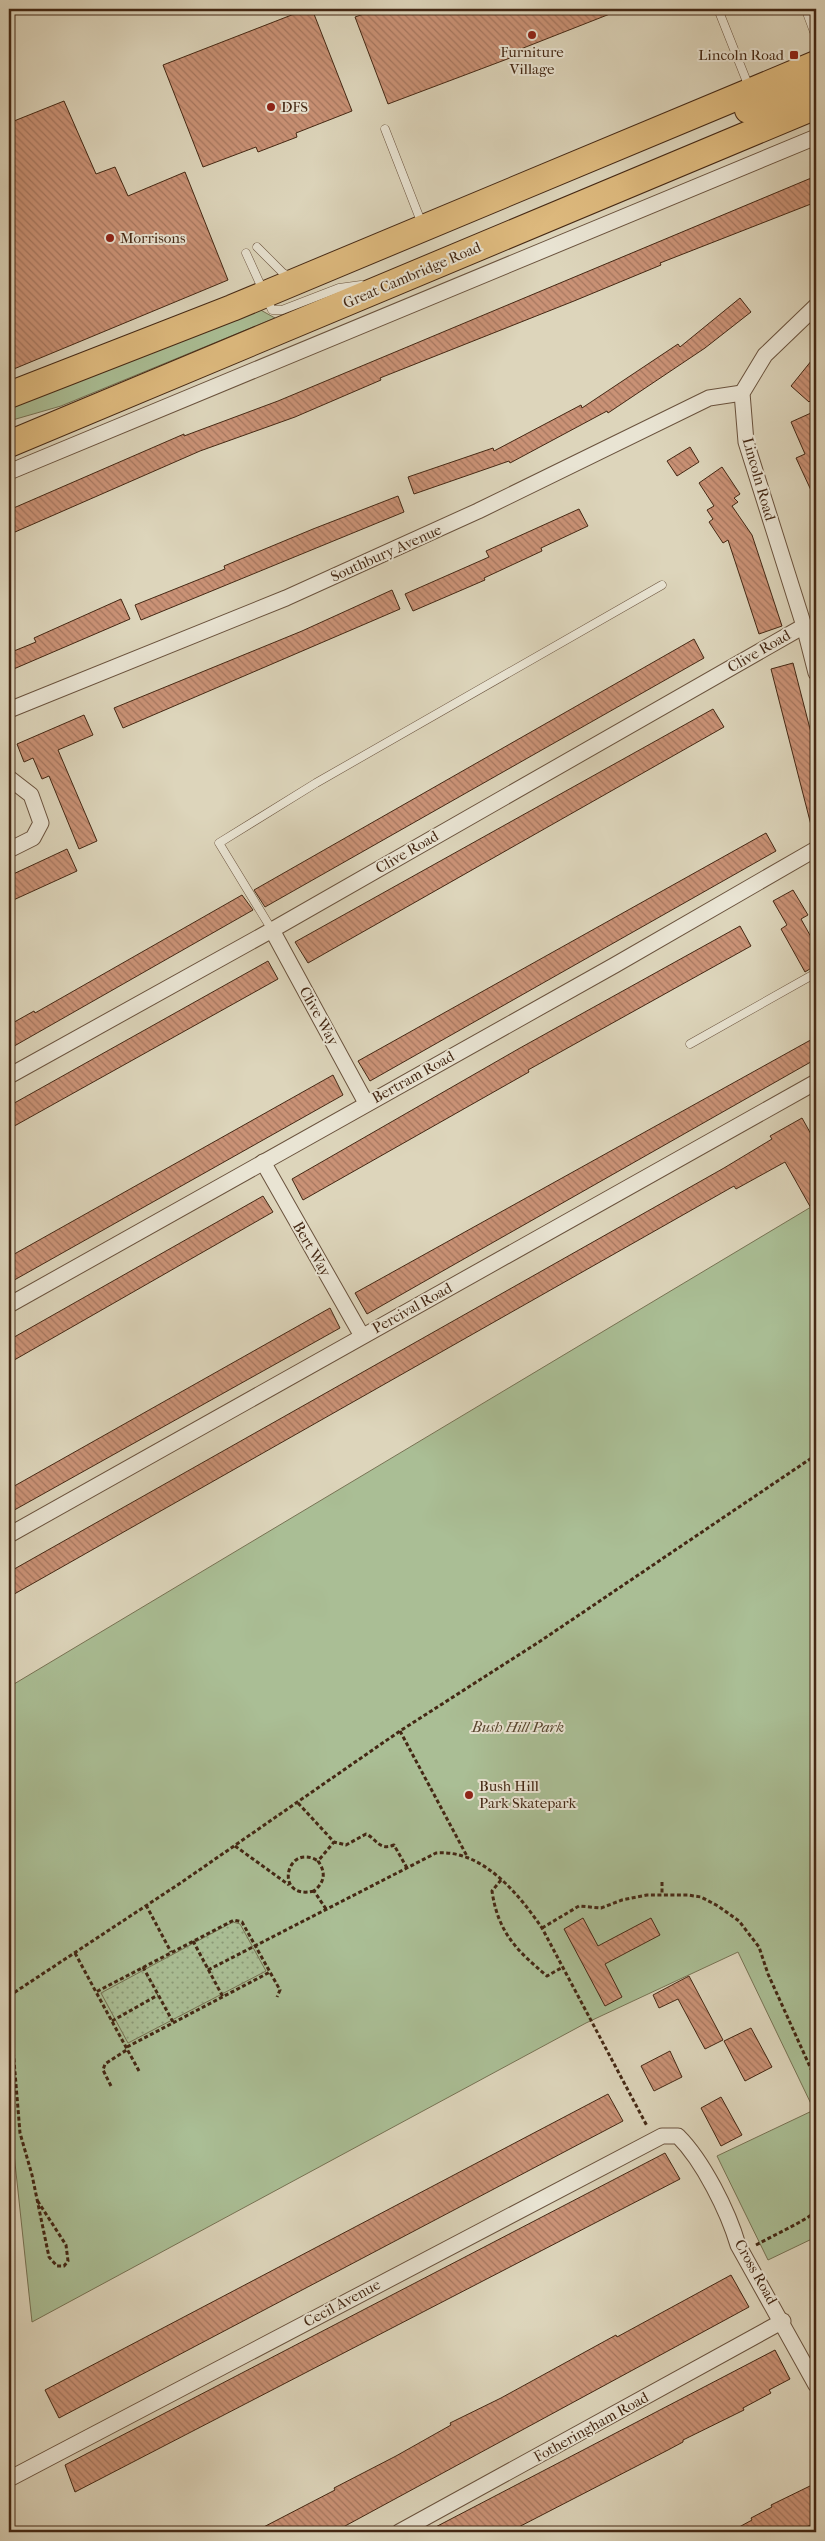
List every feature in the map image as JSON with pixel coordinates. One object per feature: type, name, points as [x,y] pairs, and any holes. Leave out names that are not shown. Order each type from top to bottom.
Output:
[{"type":"highway","points":[[9,395],[264,295],[816,64]]},
{"type":"highway","points":[[681,120],[723,118],[816,88]]},
{"type":"highway","name":"Great Cambridge Road","points":[[9,444],[816,106]]},
{"type":"street","name":"Great Cambridge Road","points":[[9,472],[816,137]]},
{"type":"street","points":[[742,393],[765,356],[816,306]]},
{"type":"street","name":"Lincoln Road","points":[[742,393],[746,442],[804,626],[816,673]]},
{"type":"street","name":"Southbury Avenue","points":[[9,710],[304,590],[478,511],[708,398],[742,393]]},
{"type":"street","name":"Clive Road","points":[[9,1076],[272,930],[804,626]]},
{"type":"street","points":[[9,778],[31,795],[41,824],[33,838],[9,850]]},
{"type":"street","name":"Bertram Road","points":[[9,1305],[615,965],[816,849]]},
{"type":"street","name":"Clive Way","points":[[272,930],[366,1103]]},
{"type":"street","name":"Percival Road","points":[[9,1535],[816,1082]]},
{"type":"street","name":"Bert Way","points":[[262,1162],[362,1336]]},
{"type":"street","name":"Cecil Avenue","points":[[9,2479],[654,2139],[662,2136],[678,2136]]},
{"type":"street","name":"Cross Road","points":[[678,2136],[693,2152],[733,2227],[738,2245],[783,2321],[816,2385]]},
{"type":"street","name":"Fotheringham Road","points":[[400,2532],[783,2321]]},
{"type":"lane","points":[[718,9],[751,91]]},
{"type":"lane","points":[[807,13],[816,36]]},
{"type":"lane","points":[[385,129],[423,228]]},
{"type":"lane","points":[[257,247],[284,273],[301,279]]},
{"type":"lane","points":[[246,253],[272,310],[282,310],[339,288],[405,278]]},
{"type":"lane","points":[[272,930],[219,843],[316,783],[662,585]]},
{"type":"lane","points":[[690,1044],[816,973]]},
{"type":"path","points":[[37,2200],[68,2250],[68,2261],[64,2266],[57,2266],[51,2261],[20,2133],[9,1998],[400,1732],[542,1640],[816,1455]]},
{"type":"path","points":[[400,1732],[468,1858]]},
{"type":"path","points":[[298,1803],[334,1842],[346,1844],[362,1834],[366,1834],[380,1846],[394,1845],[407,1868]]},
{"type":"path","points":[[318,1861],[334,1842]]},
{"type":"path","points":[[235,1846],[292,1887],[306,1893],[314,1891],[320,1886],[324,1877],[323,1868],[318,1861],[304,1857],[292,1864],[288,1877],[292,1887]]},
{"type":"path","points":[[208,1970],[436,1853],[451,1852],[468,1858],[501,1880],[516,1893],[542,1928],[654,2139]]},
{"type":"path","points":[[501,1880],[492,1891],[497,1916],[508,1939],[547,1976],[563,1967]]},
{"type":"path","points":[[662,1882],[662,1895]]},
{"type":"path","points":[[314,1891],[326,1909]]},
{"type":"path","points":[[542,1928],[579,1906],[600,1908],[622,1900],[662,1895],[701,1897],[739,1921],[758,1946],[768,1974],[816,2080]]},
{"type":"path","points":[[146,1905],[171,1952]]},
{"type":"path","points":[[96,1992],[234,1920],[242,1922],[255,1945],[280,1990],[277,1997]]},
{"type":"path","points":[[193,1941],[223,1997]]},
{"type":"path","points":[[74,1953],[139,2071]]},
{"type":"path","points":[[143,1967],[173,2022]]},
{"type":"path","points":[[111,2086],[103,2070],[105,2064],[127,2048],[270,1972]]},
{"type":"path","points":[[112,2021],[158,1995]]},
{"type":"path","points":[[756,2245],[781,2231],[798,2225],[816,2212]]},
{"type":"green space","points":[[257,308],[275,318],[61,406],[9,421],[9,409]]},
{"type":"green space","name":"Bush Hill Park","points":[[816,1204],[816,2237],[768,2260],[717,2156],[814,2110],[738,1952],[586,2023],[32,2322],[9,2107],[9,1687]]},
{"type":"green space","points":[[233,1922],[240,1924],[266,1971],[128,2043],[101,1993]]},
{"type":"building","points":[[307,9],[312,9],[352,111],[296,133],[297,137],[258,152],[256,147],[203,167],[163,65]]},
{"type":"building","points":[[378,9],[620,10],[508,54],[510,58],[388,104],[355,17]]},
{"type":"building","name":"Morrisons","points":[[64,101],[96,174],[115,167],[128,196],[185,172],[228,280],[9,371],[9,123]]},
{"type":"building","points":[[816,176],[816,202],[660,263],[661,265],[574,301],[380,378],[381,380],[295,417],[200,451],[15,532],[9,518],[9,510],[184,434],[184,436],[278,401]]},
{"type":"building","points":[[740,298],[751,312],[705,348],[608,413],[607,411],[510,463],[509,461],[414,494],[408,477],[493,448],[494,451],[581,405],[582,408],[678,344],[680,347]]},
{"type":"building","points":[[816,355],[816,395],[809,402],[791,386]]},
{"type":"building","points":[[811,413],[816,425],[816,501],[796,458],[805,454],[791,422]]},
{"type":"building","points":[[690,447],[699,462],[677,476],[667,461]]},
{"type":"building","points":[[722,467],[740,494],[734,498],[738,502],[732,506],[752,535],[782,626],[759,634],[728,540],[723,543],[709,522],[713,519],[707,510],[714,506],[699,483]]},
{"type":"building","points":[[398,496],[404,512],[141,620],[135,605],[225,569],[224,566],[313,529]]},
{"type":"building","points":[[579,509],[588,526],[541,548],[542,551],[484,578],[485,580],[413,611],[405,594],[489,557],[486,551]]},
{"type":"building","points":[[392,590],[400,609],[123,728],[114,708],[302,631]]},
{"type":"building","points":[[121,599],[130,619],[9,671],[9,653],[36,642],[34,638]]},
{"type":"building","points":[[694,639],[704,658],[265,907],[254,890]]},
{"type":"building","points":[[793,663],[816,752],[816,824],[811,825],[771,669]]},
{"type":"building","points":[[713,709],[724,727],[308,963],[295,942]]},
{"type":"building","points":[[84,715],[93,735],[58,750],[97,841],[79,849],[49,776],[42,779],[33,758],[24,762],[17,744]]},
{"type":"building","points":[[766,833],[776,851],[370,1081],[358,1061]]},
{"type":"building","points":[[67,849],[77,871],[9,902],[9,876]]},
{"type":"building","points":[[793,890],[808,915],[801,919],[816,946],[816,965],[805,972],[781,929],[787,925],[773,901]]},
{"type":"building","points":[[242,895],[253,910],[9,1049],[9,1025],[34,1011],[35,1013]]},
{"type":"building","points":[[740,926],[751,946],[528,1070],[529,1072],[303,1200],[292,1179],[520,1048]]},
{"type":"building","points":[[268,961],[278,979],[9,1129],[9,1106]]},
{"type":"building","points":[[816,1037],[816,1059],[367,1314],[355,1293]]},
{"type":"building","points":[[333,1075],[343,1095],[9,1283],[9,1257]]},
{"type":"building","points":[[802,1118],[816,1143],[816,1217],[785,1162],[736,1189],[734,1186],[9,1597],[9,1572],[724,1168],[772,1139],[770,1136]]},
{"type":"building","points":[[263,1196],[273,1212],[9,1363],[9,1340]]},
{"type":"building","points":[[330,1308],[340,1328],[9,1513],[9,1489]]},
{"type":"building","points":[[583,1918],[598,1946],[651,1918],[660,1935],[605,1964],[622,1997],[605,2006],[564,1929]]},
{"type":"building","points":[[689,1976],[723,2040],[705,2049],[678,1999],[659,2008],[653,1995]]},
{"type":"building","points":[[751,2028],[772,2067],[745,2081],[724,2041]]},
{"type":"building","points":[[670,2051],[682,2077],[654,2091],[641,2066]]},
{"type":"building","points":[[608,2094],[623,2121],[59,2418],[45,2390]]},
{"type":"building","points":[[721,2097],[742,2135],[721,2146],[701,2108]]},
{"type":"building","points":[[665,2153],[680,2179],[75,2492],[65,2465]]},
{"type":"building","points":[[731,2275],[749,2307],[334,2532],[254,2532],[335,2490],[334,2488],[451,2425],[450,2423],[501,2398],[616,2335],[617,2337]]},
{"type":"building","points":[[775,2350],[790,2379],[769,2390],[771,2393],[743,2408],[744,2410],[683,2440],[683,2442],[668,2450],[509,2532],[426,2532]]},
{"type":"building","points":[[812,2485],[816,2494],[816,2522],[797,2532],[730,2532],[772,2507],[771,2505]]},
{"type":"place","name":"Furniture Village","points":[[532,35]]},
{"type":"place","name":"Lincoln Road","points":[[794,55]]},
{"type":"place","name":"DFS","points":[[271,107]]},
{"type":"place","name":"Morrisons","points":[[110,238]]},
{"type":"place","name":"Bush Hill Park Skatepark","points":[[469,1795]]}]
